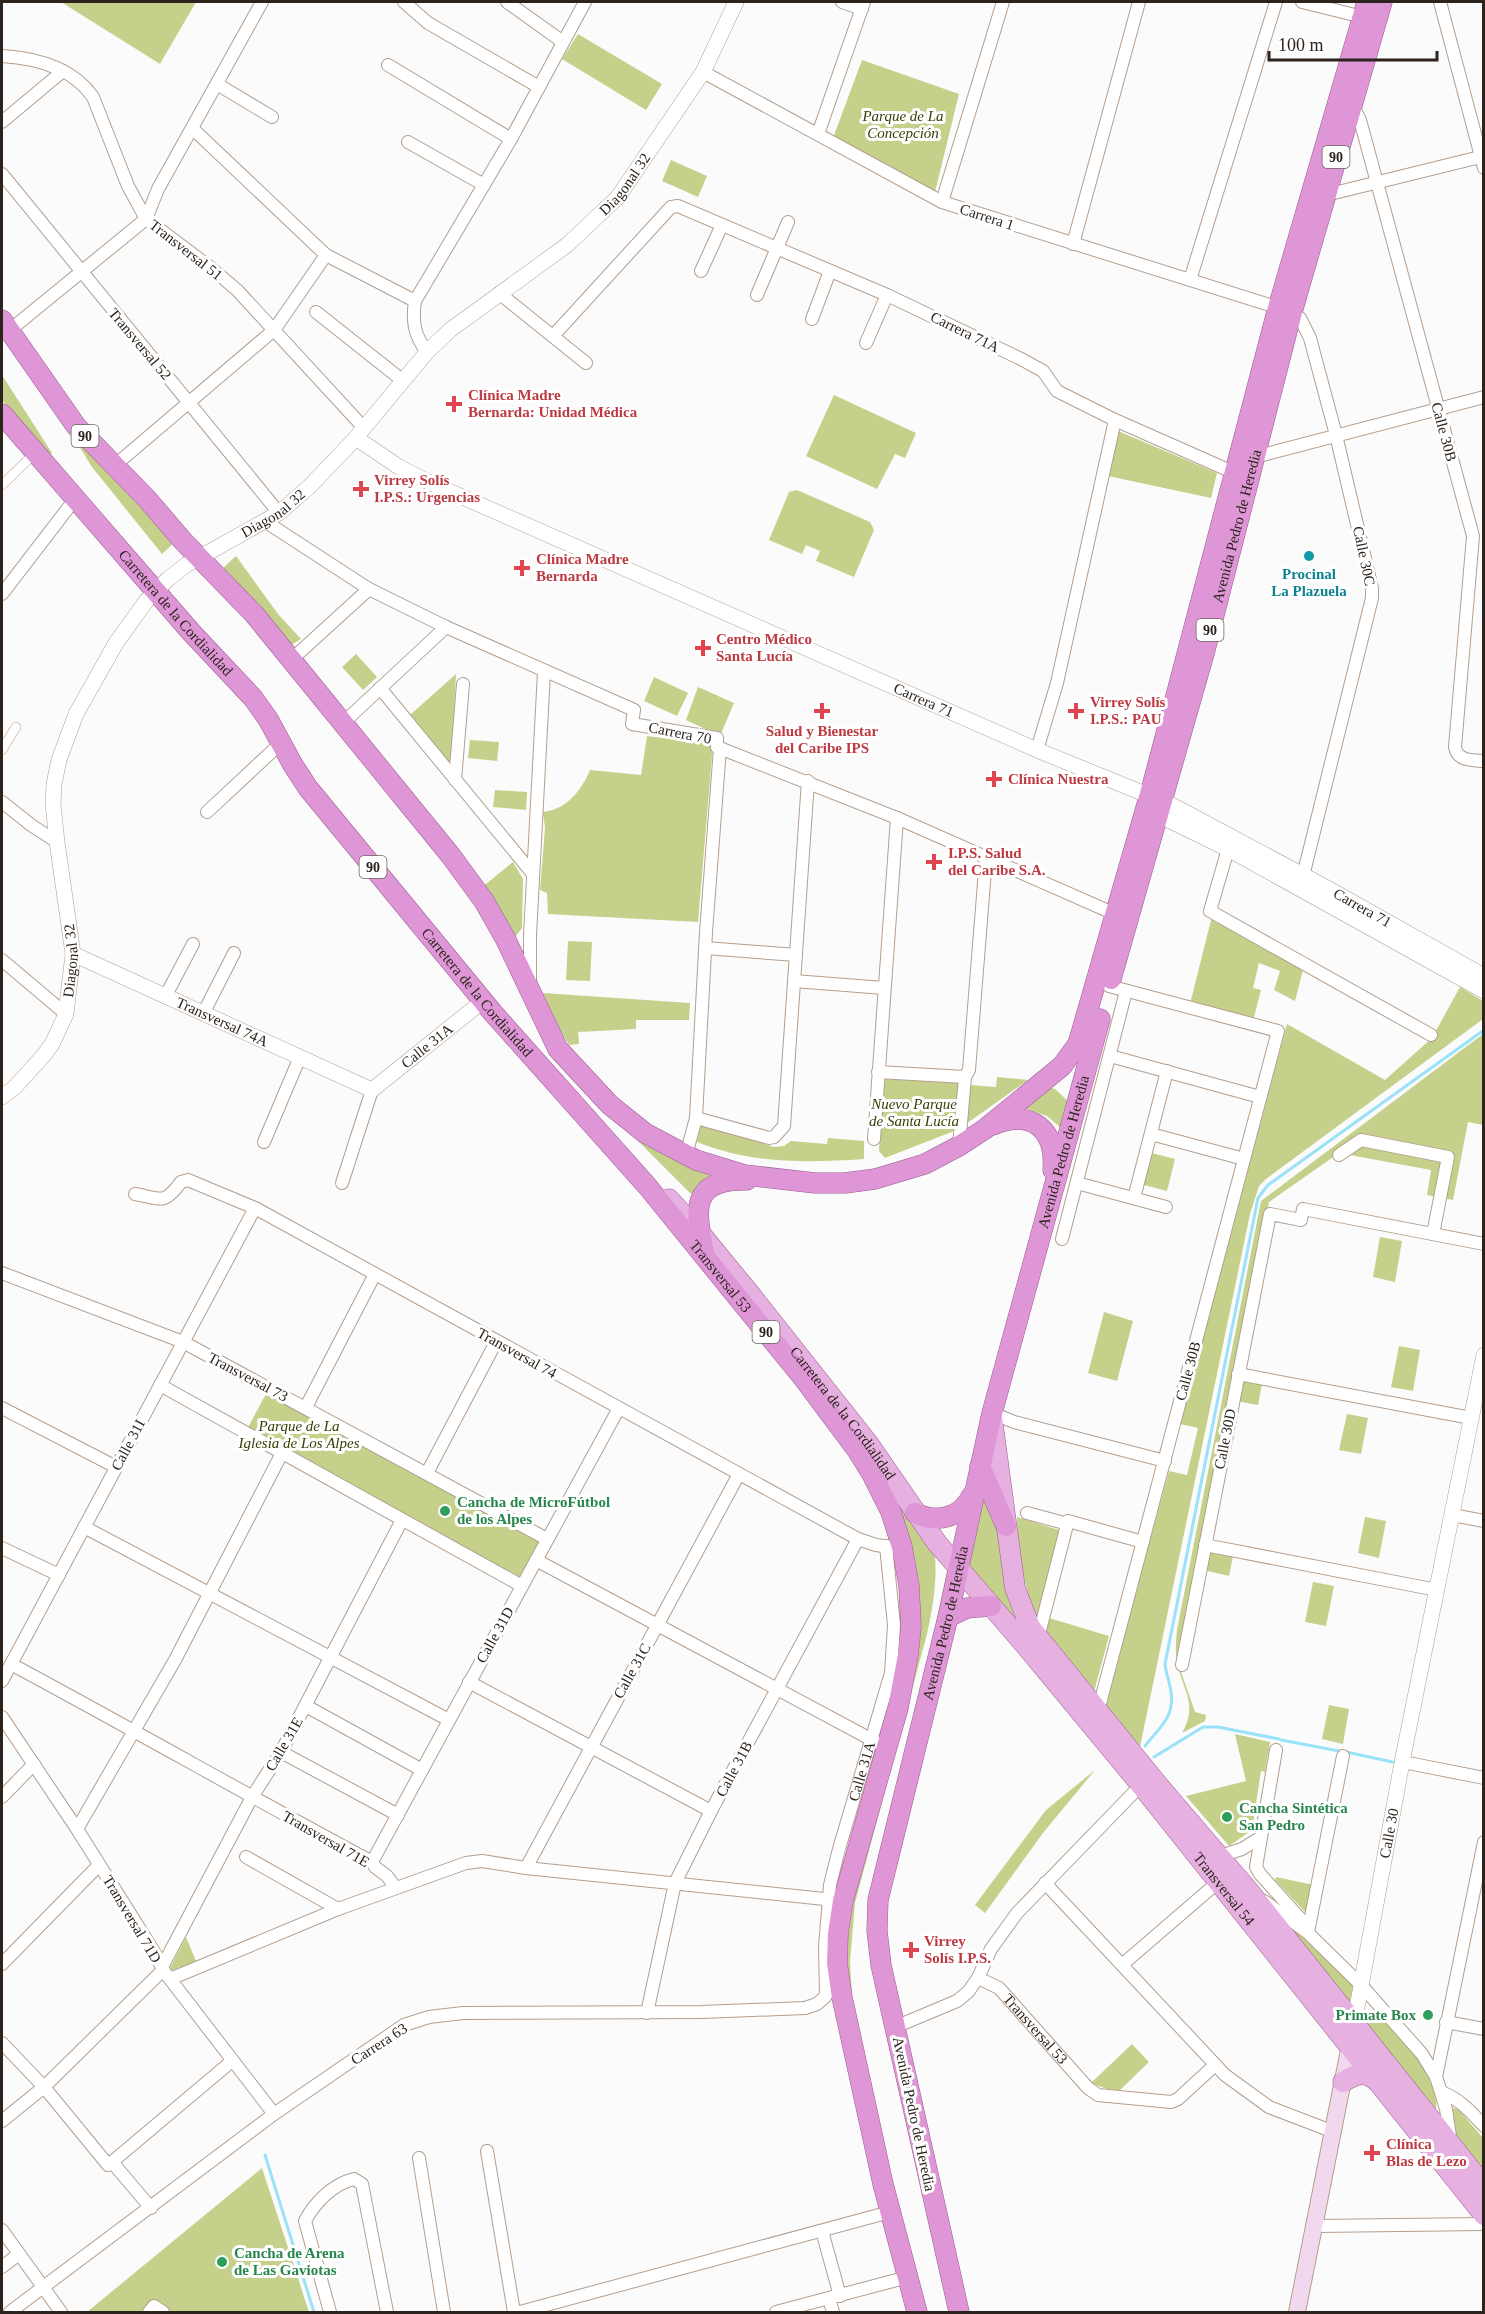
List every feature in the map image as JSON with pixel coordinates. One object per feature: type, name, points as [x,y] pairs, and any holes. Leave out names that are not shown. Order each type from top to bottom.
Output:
[{"type":"highway","name":"Avenida Pedro de Heredia","points":[[959,2313],[878,1946],[876,1916],[878,1900],[948,1617],[992,1413],[1051,1195],[1118,988],[1154,806],[1235,473],[1285,310],[1368,13],[1382,2]]},
{"type":"highway","name":"Avenida Pedro de Heredia","points":[[985,1129],[1062,1066],[1078,1044],[1115,914],[1154,806],[1255,457],[1285,310],[1326,195],[1343,105]]},
{"type":"highway","points":[[6,325],[51,375],[120,461],[147,499]]},
{"type":"highway","name":"Carretera de la Cordialidad","points":[[6,325],[76,426],[254,615],[451,856],[483,901],[505,938],[558,1049],[589,1085],[632,1125],[686,1155],[726,1170],[815,1183],[845,1183],[874,1179],[925,1164],[985,1129]]},
{"type":"highway","name":"Carretera de la Cordialidad","points":[[2,414],[156,591],[253,698],[268,719],[308,788],[483,1001],[602,1134]]},
{"type":"highway","points":[[985,1129],[1014,1119],[1025,1119],[1044,1130],[1053,1148],[1051,1195]]},
{"type":"highway","name":"Transversal 53","points":[[602,1134],[825,1404],[857,1450],[881,1491],[894,1546]]},
{"type":"highway","points":[[704,1256],[696,1214],[704,1193],[716,1184],[738,1180],[786,1180]]},
{"type":"highway","points":[[980,1466],[1006,1526]]},
{"type":"highway","points":[[915,1513],[932,1518],[957,1513],[963,1509],[975,1489]]},
{"type":"highway","name":"Avenida Pedro de Heredia","points":[[894,1546],[909,1586],[910,1627],[902,1693],[879,1744],[836,1900],[838,1973],[834,1997],[850,2034],[890,2212],[917,2313]]},
{"type":"highway","points":[[948,1617],[966,1608],[991,1606]]},
{"type":"main road","name":"Carretera de la Cordialidad","points":[[602,1134],[660,1190],[700,1233],[868,1443],[915,1513],[959,1568]]},
{"type":"main road","name":"Transversal 54","points":[[992,1413],[1018,1601],[1030,1627],[1098,1711],[1125,1755],[1217,1883],[1484,2216]]},
{"type":"main road","name":"Transversal 54","points":[[959,1568],[1125,1755]]},
{"type":"main road","name":"Transversal 54","points":[[1142,1779],[1220,1856],[1484,2186]]},
{"type":"main road","name":"Calle 30","points":[[1297,2313],[1354,2024]]},
{"type":"main road","points":[[1343,2082],[1358,2074],[1369,2076],[1378,2082]]},
{"type":"street","points":[[6,325],[81,273],[146,219],[158,189],[262,2]]},
{"type":"street","points":[[404,2],[428,23],[539,87]]},
{"type":"street","points":[[507,2],[563,42]]},
{"type":"street","points":[[427,352],[415,331],[413,319],[416,300],[511,139],[585,2]]},
{"type":"street","name":"Diagonal 32","points":[[2,1097],[15,1087],[44,1055],[52,1044],[66,1014],[73,954],[57,842],[53,804],[54,784],[66,737],[87,692],[116,643],[156,591],[175,573],[273,518],[310,486],[360,433],[402,380],[450,330],[567,245],[618,197],[703,72],[736,2]]},
{"type":"street","points":[[818,134],[863,5],[842,2]]},
{"type":"street","points":[[942,202],[1003,2]]},
{"type":"street","points":[[1073,244],[1139,2]]},
{"type":"street","points":[[1190,280],[1276,2]]},
{"type":"street","points":[[1302,2],[1368,13]]},
{"type":"street","points":[[1326,195],[1482,160],[1440,2]]},
{"type":"street","name":"Transversal 51","points":[[2,56],[40,61],[76,78],[93,97],[128,186],[146,219],[237,290],[274,330],[360,433]]},
{"type":"street","points":[[388,65],[511,139]]},
{"type":"street","points":[[2,122],[63,71]]},
{"type":"street","name":"Carrera 1","points":[[703,72],[942,202],[1285,310]]},
{"type":"street","points":[[217,84],[272,117]]},
{"type":"street","name":"Calle 30B","points":[[1343,105],[1355,110],[1360,120],[1473,536],[1455,752],[1464,759],[1484,761]]},
{"type":"street","points":[[193,129],[326,255],[416,300]]},
{"type":"street","points":[[408,142],[483,185]]},
{"type":"street","name":"Transversal 52","points":[[2,174],[189,402],[273,518]]},
{"type":"street","name":"Carrera 71A","points":[[553,336],[671,207],[683,207],[887,295],[1043,371],[1057,391],[1115,420],[1235,473]]},
{"type":"street","points":[[757,295],[788,222]]},
{"type":"street","points":[[701,271],[722,225]]},
{"type":"street","points":[[120,461],[274,330],[326,255]]},
{"type":"street","points":[[812,319],[830,271]]},
{"type":"street","points":[[499,293],[586,363]]},
{"type":"street","points":[[866,343],[887,295]]},
{"type":"street","name":"Calle 30C","points":[[1285,310],[1300,318],[1306,326],[1336,435],[1372,588],[1372,598],[1303,876]]},
{"type":"street","points":[[316,312],[402,380]]},
{"type":"street","points":[[1255,457],[1484,397]]},
{"type":"street","points":[[1037,750],[1057,683],[1115,420]]},
{"type":"street","name":"Carrera 71","points":[[360,433],[399,467],[424,480],[1037,750],[1303,876],[1484,991]]},
{"type":"street","points":[[2,485],[36,452]]},
{"type":"street","points":[[2,594],[75,499]]},
{"type":"street","name":"Carrera 70","points":[[273,518],[369,589],[544,672],[634,710],[633,724],[717,738],[717,747],[897,818],[1115,914]]},
{"type":"street","points":[[291,660],[369,589]]},
{"type":"street","points":[[343,723],[446,627]]},
{"type":"street","points":[[530,994],[530,935],[544,672]]},
{"type":"street","points":[[455,780],[463,684]]},
{"type":"street","points":[[380,688],[533,874]]},
{"type":"street","points":[[2,750],[16,727]]},
{"type":"street","points":[[207,812],[281,743]]},
{"type":"street","points":[[686,1155],[696,1118],[705,948],[720,748]]},
{"type":"street","points":[[696,1118],[762,1137],[774,1137],[784,1126],[808,781]]},
{"type":"street","points":[[2,802],[57,842]]},
{"type":"street","name":"Carrera 71","points":[[1154,806],[1228,849],[1430,955],[1484,976]]},
{"type":"street","points":[[874,1139],[897,818]]},
{"type":"street","points":[[1228,849],[1210,911],[1431,1035]]},
{"type":"street","points":[[959,1146],[965,1077],[969,1070],[986,858]]},
{"type":"street","points":[[505,938],[520,940],[530,935]]},
{"type":"street","points":[[165,997],[193,944]]},
{"type":"street","points":[[705,948],[796,955]]},
{"type":"street","points":[[203,1014],[234,952]]},
{"type":"street","name":"Transversal 74A","points":[[73,954],[372,1090]]},
{"type":"street","points":[[2,960],[66,1014]]},
{"type":"street","points":[[794,981],[884,988]]},
{"type":"street","points":[[1062,1239],[1110,1056],[1118,988]]},
{"type":"street","name":"Calle 30B","points":[[1098,1711],[1278,1031],[1118,988]]},
{"type":"street","name":"Calle 31A","points":[[372,1090],[483,1001]]},
{"type":"street","points":[[1110,1056],[1260,1097]]},
{"type":"street","points":[[264,1142],[300,1057]]},
{"type":"street","points":[[1134,1198],[1167,1071]]},
{"type":"street","points":[[879,1072],[965,1077]]},
{"type":"street","points":[[342,1183],[372,1090]]},
{"type":"street","points":[[1151,1134],[1244,1159]]},
{"type":"street","points":[[1339,1155],[1361,1140],[1448,1157],[1433,1234],[1484,1244]]},
{"type":"street","name":"Transversal 74","points":[[135,1194],[164,1199],[170,1197],[181,1182],[188,1180],[255,1208],[858,1539],[894,1546]]},
{"type":"street","points":[[1077,1183],[1166,1207]]},
{"type":"street","name":"Calle 31I","points":[[2,1681],[255,1208]]},
{"type":"street","name":"Calle 30D","points":[[1182,1665],[1270,1214],[1301,1220],[1303,1209],[1433,1234]]},
{"type":"street","name":"Transversal 73","points":[[2,1273],[183,1342],[547,1539]]},
{"type":"street","points":[[306,1407],[375,1274]]},
{"type":"street","points":[[427,1473],[496,1342]]},
{"type":"street","name":"Calle 30","points":[[1354,2024],[1402,1762],[1484,1355]]},
{"type":"street","points":[[1238,1374],[1471,1418]]},
{"type":"street","points":[[160,1385],[522,1586]]},
{"type":"street","points":[[2,1408],[116,1467]]},
{"type":"street","name":"Calle 31D","points":[[372,1862],[619,1408]]},
{"type":"street","points":[[992,1413],[1014,1422],[1165,1461]]},
{"type":"street","points":[[77,1829],[210,1594],[282,1453]]},
{"type":"street","name":"Calle 31C","points":[[526,1868],[739,1474]]},
{"type":"street","points":[[1027,1513],[1143,1542]]},
{"type":"street","points":[[1452,1515],[1484,1521]]},
{"type":"street","name":"Calle 31E","points":[[165,1972],[252,1797],[281,1752],[306,1706],[402,1520]]},
{"type":"street","points":[[1038,1638],[1068,1523]]},
{"type":"street","points":[[84,1527],[449,1720]]},
{"type":"street","name":"Calle 31B","points":[[647,2013],[675,1883],[711,1811],[858,1539]]},
{"type":"street","points":[[1205,1545],[1437,1590]]},
{"type":"street","points":[[2,1548],[59,1575]]},
{"type":"street","points":[[536,1560],[879,1744]]},
{"type":"street","name":"Transversal 71E","points":[[11,1664],[372,1862],[395,1887]]},
{"type":"street","points":[[470,1682],[711,1811]]},
{"type":"street","points":[[306,1706],[422,1770]]},
{"type":"street","name":"Transversal 71D","points":[[2,1717],[77,1829],[165,1972],[274,2114]]},
{"type":"street","points":[[1276,1750],[1256,1863],[1260,1874],[1308,1930]]},
{"type":"street","points":[[281,1752],[398,1815]]},
{"type":"street","points":[[1308,1930],[1343,1756]]},
{"type":"street","points":[[1402,1762],[1484,1778]]},
{"type":"street","points":[[2,1797],[34,1764]]},
{"type":"street","points":[[894,2025],[957,2001],[968,1992],[978,1978],[984,1960],[1003,1930],[1142,1779]]},
{"type":"street","points":[[1220,1856],[1242,1850],[1260,1838]]},
{"type":"street","points":[[1436,2078],[1484,1842]]},
{"type":"street","points":[[246,1857],[338,1909]]},
{"type":"street","points":[[2,2121],[44,2087],[165,1972],[466,1863],[482,1862],[836,1900]]},
{"type":"street","points":[[2,1964],[99,1865]]},
{"type":"street","points":[[1045,1883],[1215,2064],[1239,2086],[1269,2108],[1334,2132]]},
{"type":"street","points":[[1123,1964],[1217,1883]]},
{"type":"street","name":"Transversal 54","points":[[1248,1890],[1308,1930],[1422,2054],[1441,2092],[1452,2146]]},
{"type":"street","name":"Transversal 53","points":[[978,1978],[999,1988],[1088,2088],[1098,2095],[1171,2102],[1178,2099],[1215,2064]]},
{"type":"street","name":"Carrera 63","points":[[10,2313],[46,2292],[274,2114],[404,2025],[429,2018],[463,2013],[647,2013],[805,2008],[834,1997]]},
{"type":"street","points":[[1446,2022],[1484,2029]]},
{"type":"street","points":[[2,2043],[44,2087],[108,2165],[232,2061]]},
{"type":"street","points":[[1441,2092],[1460,2101],[1484,2126]]},
{"type":"street","points":[[487,2151],[514,2313]]},
{"type":"street","points":[[419,2158],[444,2313]]},
{"type":"street","points":[[112,2162],[151,2208]]},
{"type":"street","points":[[330,2313],[305,2221],[311,2210],[336,2187],[354,2179],[362,2184],[387,2313]]},
{"type":"street","points":[[520,2313],[890,2212]]},
{"type":"street","points":[[1315,2226],[1484,2224]]},
{"type":"street","points":[[2,2230],[61,2313]]},
{"type":"street","points":[[822,2231],[834,2297],[833,2313]]},
{"type":"street","points":[[2,2267],[19,2254]]},
{"type":"street","points":[[776,2313],[908,2277]]},
{"type":"street","points":[[149,2313],[154,2306],[163,2313]]},
{"type":"green space","points":[[61,2],[196,2],[160,64]]},
{"type":"green space","points":[[578,34],[662,84],[646,110],[562,59]]},
{"type":"green space","name":"Parque de La Concepción","points":[[862,60],[959,94],[934,196],[833,138]]},
{"type":"green space","points":[[671,160],[707,176],[698,197],[662,181]]},
{"type":"green space","points":[[2,375],[52,453],[49,457],[2,400]]},
{"type":"green space","points":[[834,395],[916,433],[905,458],[895,454],[877,489],[806,456]]},
{"type":"green space","points":[[61,417],[176,541],[162,554],[92,467]]},
{"type":"green space","points":[[1118,431],[1217,473],[1211,498],[1108,476]]},
{"type":"green space","points":[[797,490],[870,522],[874,530],[854,577],[816,561],[820,551],[806,545],[802,554],[769,540],[789,492]]},
{"type":"green space","points":[[236,556],[278,614],[301,639],[291,645],[222,569]]},
{"type":"green space","points":[[356,654],[377,677],[363,690],[342,667]]},
{"type":"green space","points":[[456,674],[451,765],[410,715]]},
{"type":"green space","points":[[654,677],[688,693],[677,716],[644,701]]},
{"type":"green space","points":[[698,687],[734,703],[720,736],[686,720]]},
{"type":"green space","points":[[647,736],[713,744],[698,922],[548,914],[547,893],[540,890],[545,828],[543,812],[559,807],[572,798],[578,792],[590,770],[641,775]]},
{"type":"green space","points":[[470,740],[499,742],[497,761],[468,758]]},
{"type":"green space","points":[[495,790],[527,792],[526,810],[493,807]]},
{"type":"green space","points":[[513,862],[523,879],[522,928],[516,936],[510,936],[481,888]]},
{"type":"green space","points":[[1212,916],[1304,966],[1295,1001],[1274,990],[1280,971],[1259,963],[1253,988],[1261,990],[1253,1021],[1190,1004]]},
{"type":"green space","points":[[568,941],[592,942],[590,981],[566,980]]},
{"type":"green space","points":[[1460,987],[1483,1001],[1483,1019],[1259,1186],[1250,1214],[1140,1747],[1105,1704],[1169,1471],[1187,1475],[1198,1428],[1180,1424],[1287,1024],[1385,1080],[1432,1038]]},
{"type":"green space","points":[[543,993],[690,1003],[689,1020],[636,1020],[636,1029],[578,1032],[579,1044],[569,1045]]},
{"type":"green space","points":[[1483,1034],[1483,1125],[1468,1122],[1453,1200],[1427,1195],[1431,1170],[1339,1153],[1269,1202],[1179,1666],[1195,1712],[1206,1715],[1205,1721],[1182,1733],[1187,1723],[1189,1706],[1177,1664],[1177,1630],[1261,1201]]},
{"type":"green space","points":[[997,1077],[1028,1080],[966,1124],[970,1085],[996,1087]]},
{"type":"green space","name":"Nuevo Parque de Santa Lucía","points":[[883,1079],[958,1083],[954,1131],[885,1158],[879,1151]]},
{"type":"green space","points":[[1048,1087],[1055,1089],[1068,1101],[1061,1128],[1047,1116],[1024,1108]]},
{"type":"green space","points":[[701,1124],[774,1147],[784,1146],[791,1141],[827,1144],[828,1138],[864,1141],[864,1159],[800,1161],[738,1154],[697,1142]]},
{"type":"green space","points":[[631,1134],[711,1174],[691,1194]]},
{"type":"green space","points":[[1148,1152],[1175,1159],[1167,1191],[1140,1184]]},
{"type":"green space","points":[[1380,1237],[1402,1241],[1395,1282],[1373,1277]]},
{"type":"green space","points":[[1104,1312],[1133,1321],[1117,1381],[1088,1373]]},
{"type":"green space","points":[[1399,1346],[1420,1350],[1413,1391],[1391,1387]]},
{"type":"green space","points":[[1240,1380],[1262,1384],[1258,1405],[1236,1401]]},
{"type":"green space","name":"Parque de La Iglesia de Los Alpes","points":[[266,1394],[539,1542],[520,1577],[247,1429]]},
{"type":"green space","points":[[1347,1414],[1368,1418],[1361,1454],[1339,1450]]},
{"type":"green space","points":[[860,1439],[935,1555],[935,1575],[933,1604],[927,1634],[855,1903],[850,1962],[852,1994],[848,1995],[844,1932],[916,1604]]},
{"type":"green space","points":[[981,1483],[986,1490],[1028,1636],[966,1567]]},
{"type":"green space","points":[[1017,1517],[1059,1530],[1038,1620],[1022,1570]]},
{"type":"green space","points":[[1365,1517],[1386,1521],[1379,1558],[1358,1553]]},
{"type":"green space","points":[[1207,1550],[1233,1556],[1229,1576],[1204,1570]]},
{"type":"green space","points":[[1313,1582],[1334,1586],[1326,1626],[1305,1622]]},
{"type":"green space","points":[[1049,1618],[1109,1636],[1094,1692],[1046,1631]]},
{"type":"green space","points":[[1329,1705],[1349,1709],[1343,1744],[1322,1739]]},
{"type":"green space","points":[[1235,1734],[1270,1742],[1265,1772],[1261,1771],[1252,1830],[1229,1846],[1186,1796],[1246,1781]]},
{"type":"green space","points":[[1095,1770],[1043,1833],[985,1913],[975,1905],[1046,1810]]},
{"type":"green space","points":[[1276,1877],[1314,1885],[1308,1915],[1275,1880]]},
{"type":"green space","points":[[1284,1925],[1289,1925],[1348,1978],[1354,1989],[1351,2007]]},
{"type":"green space","points":[[186,1937],[196,1961],[168,1972]]},
{"type":"green space","points":[[1377,2011],[1406,2043],[1425,2071],[1436,2098],[1436,2109],[1362,2022],[1366,2013]]},
{"type":"green space","points":[[1132,2044],[1149,2062],[1119,2091],[1091,2083]]},
{"type":"green space","points":[[1455,2108],[1483,2138],[1483,2173],[1457,2140],[1450,2110]]},
{"type":"green space","points":[[262,2168],[309,2312],[87,2312]]},
{"type":"waterway","points":[[1145,1746],[1165,1722],[1171,1708],[1171,1692],[1165,1664],[1258,1198],[1268,1185],[1484,1030]]},
{"type":"waterway","points":[[1154,1757],[1203,1727],[1218,1727],[1279,1739]]},
{"type":"waterway","points":[[1281,1740],[1339,1751]]},
{"type":"waterway","points":[[1346,1752],[1397,1763]]},
{"type":"waterway","points":[[265,2155],[314,2312]]},
{"type":"place","name":"Clínica Madre Bernarda: Unidad Médica","points":[[454,404]]},
{"type":"place","name":"Virrey Solís I.P.S.: Urgencias","points":[[361,489]]},
{"type":"place","name":"Procinal La Plazuela","points":[[1309,556]]},
{"type":"place","name":"Clínica Madre Bernarda","points":[[522,568]]},
{"type":"place","name":"Centro Médico Santa Lucía","points":[[703,648]]},
{"type":"place","name":"Salud y Bienestar del Caribe IPS","points":[[822,711]]},
{"type":"place","name":"Virrey Solís I.P.S.: PAU","points":[[1076,711]]},
{"type":"place","name":"Clínica Nuestra","points":[[994,779]]},
{"type":"place","name":"I.P.S. Salud del Caribe S.A.","points":[[934,862]]},
{"type":"place","name":"Cancha de MicroFútbol de los Alpes","points":[[445,1511]]},
{"type":"place","name":"Cancha Sintética San Pedro","points":[[1227,1817]]},
{"type":"place","name":"Virrey Solís I.P.S.","points":[[911,1950]]},
{"type":"place","name":"Primate Box","points":[[1428,2015]]},
{"type":"place","name":"Clínica Blas de Lezo","points":[[1372,2153]]},
{"type":"place","name":"Cancha de Arena de Las Gaviotas","points":[[222,2262]]}]
